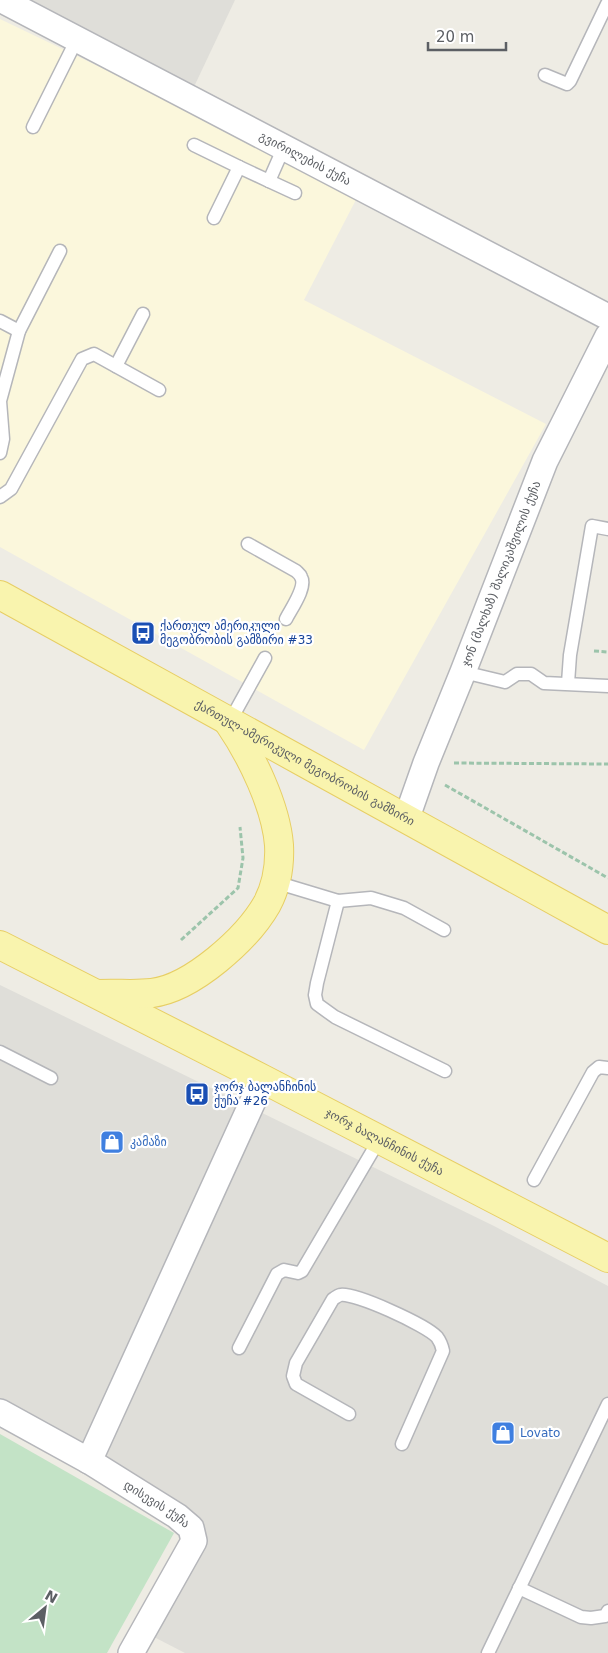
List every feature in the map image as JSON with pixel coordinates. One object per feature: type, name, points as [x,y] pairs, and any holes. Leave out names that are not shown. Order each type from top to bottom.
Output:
[{"type":"main road","name":"ქართულ-ამერიკული მეგობრობის გამზირი","points":[[0,596],[230,723],[407,817],[608,930]]},
{"type":"main road","points":[[94,994],[152,993],[175,986],[222,956],[243,935],[267,904],[275,882],[279,845],[273,820],[255,769],[230,723]]},
{"type":"main road","name":"ჯორჯ ბალანჩინის ქუჩა","points":[[0,945],[608,1258]]},
{"type":"street","name":"გვირილების ქუჩა","points":[[2,0],[608,317]]},
{"type":"street","name":"ჯონ (მალხაზ) შალიკაშვილის ქუჩა","points":[[407,817],[424,767],[545,462],[608,336]]},
{"type":"street","points":[[89,1462],[263,1079]]},
{"type":"street","name":"დისევის ქუჩა","points":[[0,1412],[89,1462],[177,1516],[191,1528],[194,1542],[131,1653]]},
{"type":"lane","points":[[544,75],[567,84],[570,81],[604,3]]},
{"type":"lane","points":[[33,127],[78,39]]},
{"type":"lane","points":[[194,145],[294,193]]},
{"type":"lane","points":[[269,182],[284,147]]},
{"type":"lane","points":[[214,218],[239,167]]},
{"type":"lane","points":[[0,453],[0,400],[19,331],[60,251]]},
{"type":"lane","points":[[116,366],[143,314]]},
{"type":"lane","points":[[0,321],[19,331]]},
{"type":"lane","points":[[0,497],[11,489],[82,359],[94,354],[159,390]]},
{"type":"lane","points":[[568,683],[570,655],[592,526],[608,529]]},
{"type":"lane","points":[[248,544],[296,571],[301,577],[303,582],[302,589],[286,619]]},
{"type":"lane","points":[[230,723],[266,658]]},
{"type":"lane","points":[[463,672],[505,682],[517,674],[531,674],[544,682],[608,686]]},
{"type":"lane","points":[[275,882],[338,901],[371,898],[404,908],[444,930]]},
{"type":"lane","points":[[338,901],[317,983],[315,994],[317,1004],[335,1016],[445,1071]]},
{"type":"lane","points":[[0,1052],[51,1078]]},
{"type":"lane","points":[[534,1180],[593,1072],[598,1066],[608,1068]]},
{"type":"lane","points":[[239,1348],[277,1274],[284,1270],[298,1273],[302,1271],[379,1140]]},
{"type":"lane","points":[[349,1414],[296,1384],[293,1376],[296,1363],[333,1299],[340,1295],[349,1296],[401,1314],[436,1336],[441,1344],[443,1351],[402,1444]]},
{"type":"lane","points":[[488,1653],[607,1407]]},
{"type":"lane","points":[[519,1588],[581,1616],[591,1618],[606,1616],[608,1611]]},
{"type":"path","points":[[594,651],[608,652]]},
{"type":"path","points":[[424,767],[608,764]]},
{"type":"path","points":[[424,767],[608,878]]},
{"type":"path","points":[[181,940],[238,888],[243,858],[240,827]]},
{"type":"shaded area","points":[[18,0],[235,0],[192,91]]},
{"type":"shaded area","points":[[0,19],[360,192],[304,300],[546,424],[364,750],[0,547]]},
{"type":"shaded area","points":[[0,985],[494,1226],[608,1286],[608,1653],[185,1653],[152,1636],[201,1547],[0,1400]]},
{"type":"green space","points":[[0,1434],[174,1533],[107,1653],[0,1653]]},
{"type":"place","name":"ქართულ ამერიკული მეგობრობის გამზირი #33","points":[[143,633]]},
{"type":"place","name":"ჯორჯ ბალანჩინის ქუჩა #26","points":[[197,1094]]},
{"type":"place","name":"კამაზი","points":[[112,1142]]},
{"type":"place","name":"Lovato","points":[[503,1433]]}]
